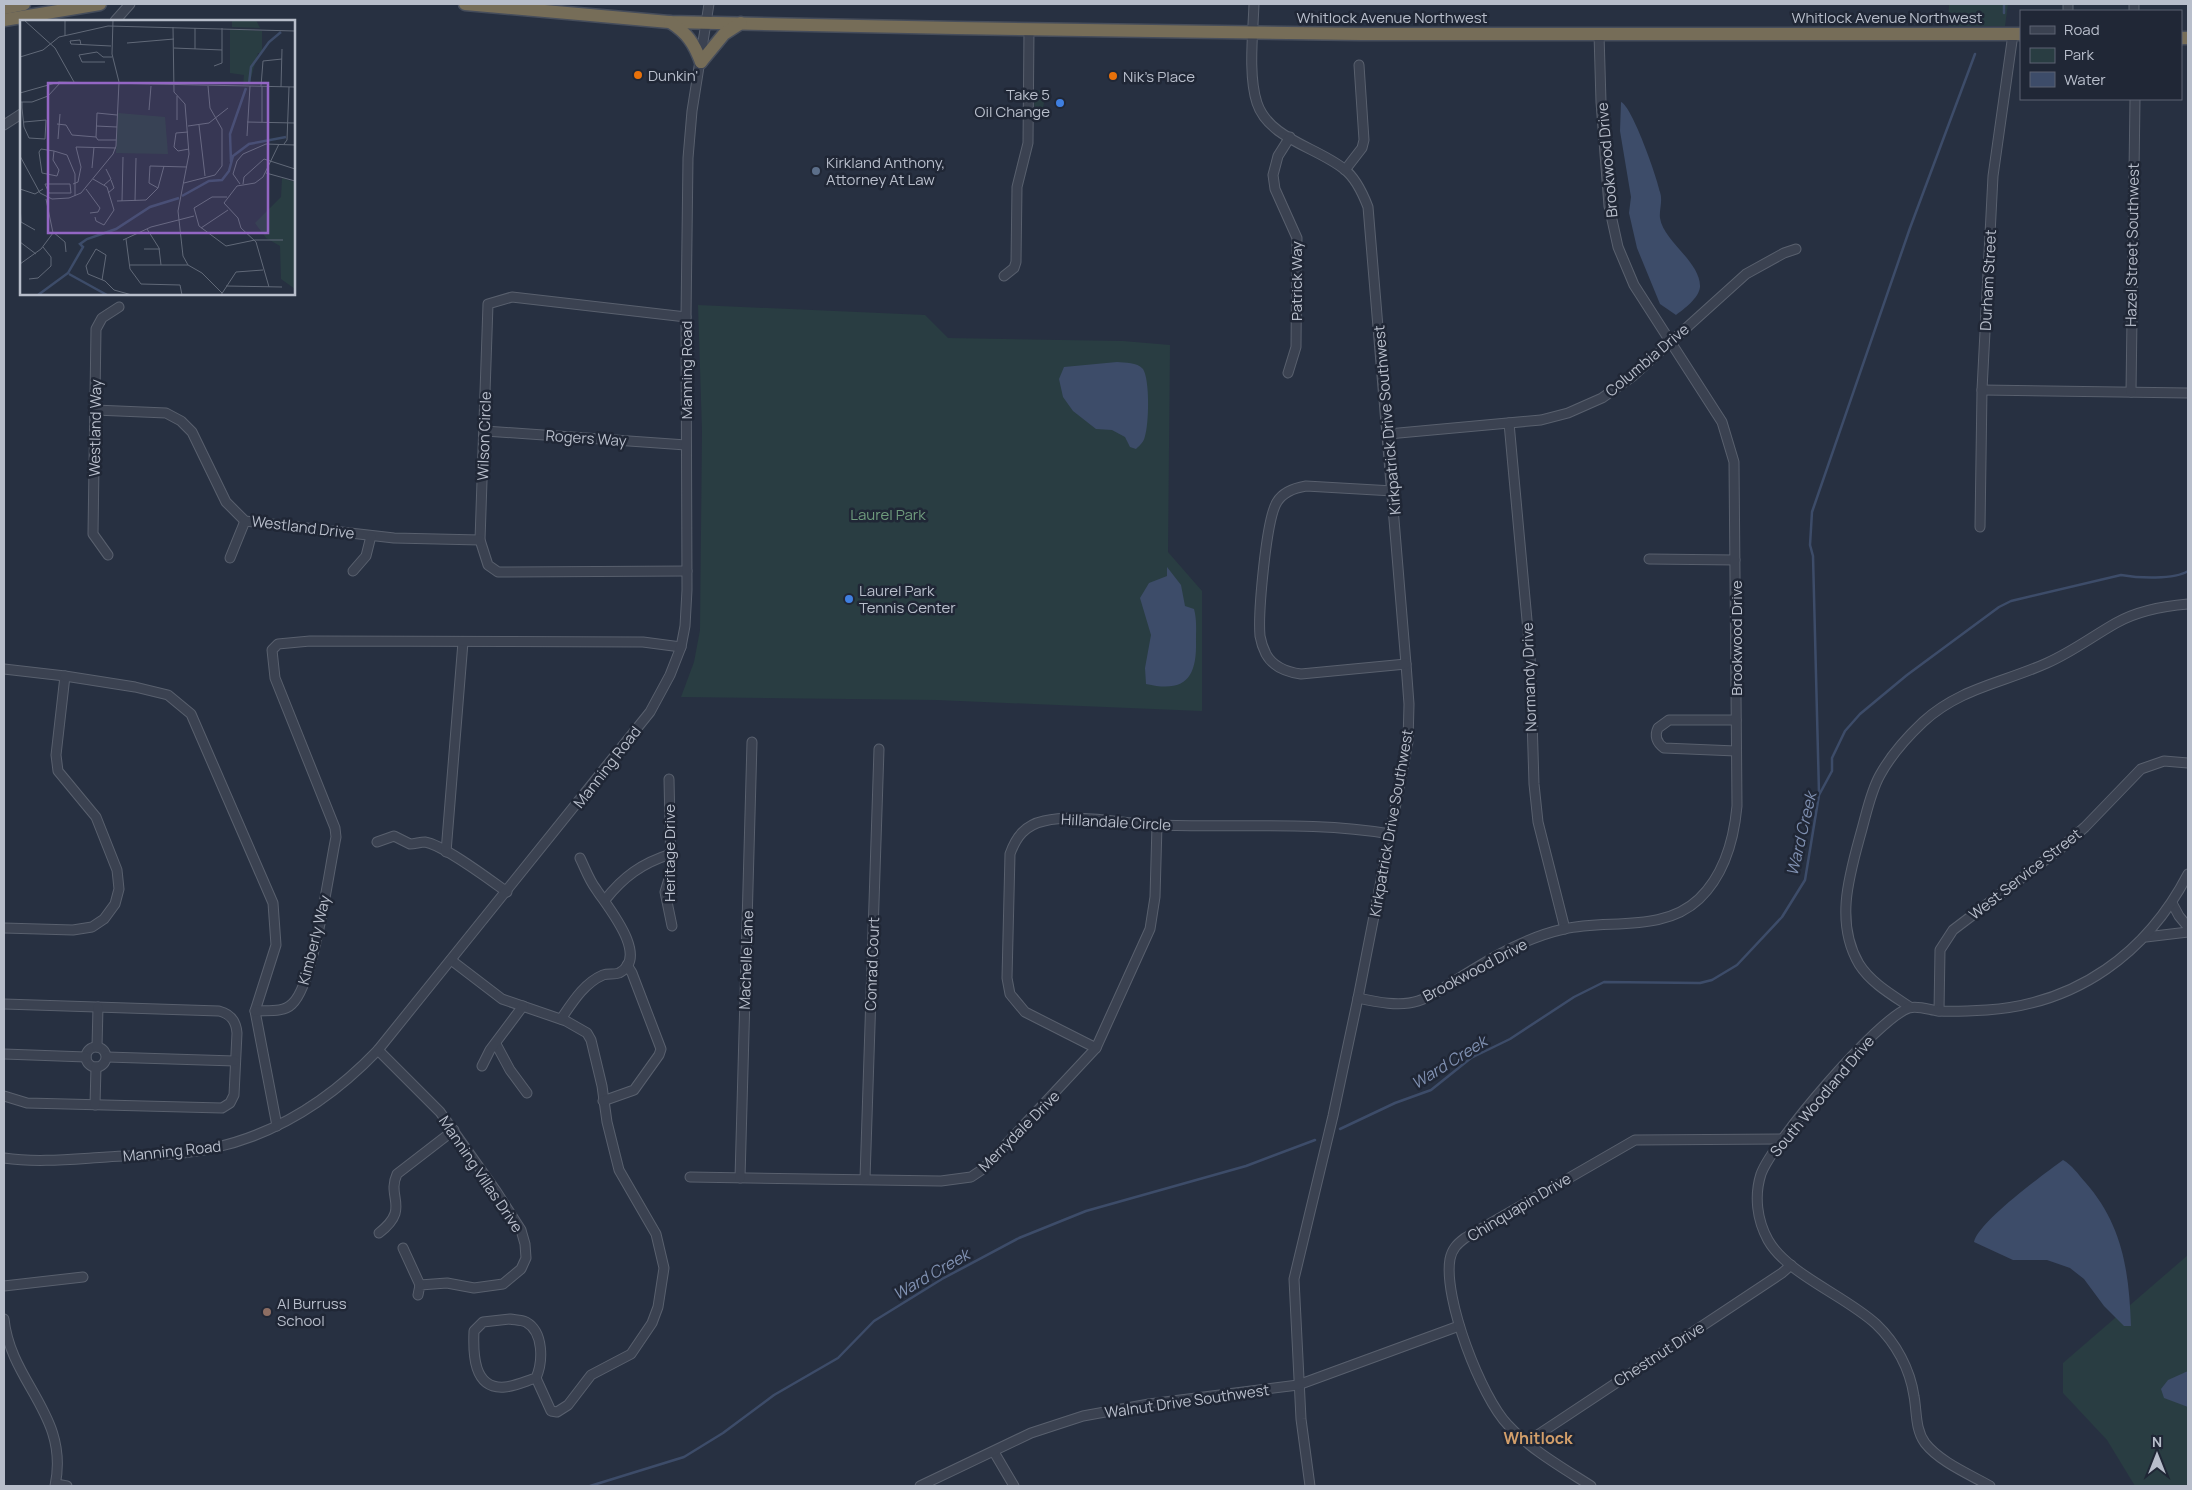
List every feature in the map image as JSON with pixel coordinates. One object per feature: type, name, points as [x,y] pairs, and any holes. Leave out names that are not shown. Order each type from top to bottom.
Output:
[{"type":"highway","points":[[4,8],[24,4]]},
{"type":"highway","points":[[4,20],[100,4]]},
{"type":"highway","name":"Whitlock Avenue Northwest","points":[[464,4],[669,22],[1029,29],[1253,33],[2017,34]]},
{"type":"highway","points":[[669,22],[688,36],[695,45],[701,62]]},
{"type":"highway","points":[[701,62],[724,34],[741,23]]},
{"type":"street","points":[[116,20],[130,4]]},
{"type":"street","name":"Manning Road","points":[[4,1158],[42,1160],[195,1151],[238,1142],[277,1126],[332,1092],[378,1050],[650,712],[670,676],[681,647],[685,626],[687,571],[686,317],[689,140],[709,4]]},
{"type":"street","name":"Kirkpatrick Drive Southwest","points":[[1254,4],[1253,33],[1257,103],[1268,121],[1290,137],[1345,170],[1364,196],[1370,222],[1409,704],[1408,742],[1358,998],[1294,1279],[1298,1385],[1310,1486]]},
{"type":"street","points":[[1004,276],[1014,268],[1016,262],[1017,187],[1028,143],[1029,29]]},
{"type":"street","name":"Brookwood Drive","points":[[1358,998],[1386,1003],[1417,1002],[1497,955],[1564,929],[1650,922],[1667,918],[1699,899],[1710,886],[1726,858],[1735,826],[1737,806],[1734,462],[1722,422],[1669,343],[1634,285],[1618,247],[1608,196],[1601,102],[1599,34]]},
{"type":"street","name":"Durham Street","points":[[1980,527],[1982,390],[1993,176],[2017,34]]},
{"type":"street","points":[[1345,170],[1362,148],[1364,140],[1359,65]]},
{"type":"street","name":"Hazel Street Southwest","points":[[2131,392],[2135,100]]},
{"type":"street","points":[[4,125],[20,115]]},
{"type":"street","name":"Patrick Way","points":[[1288,373],[1296,347],[1297,238],[1275,189],[1273,175],[1278,156],[1290,137]]},
{"type":"street","name":"Columbia Drive","points":[[1388,434],[1541,420],[1568,413],[1602,398],[1633,376],[1746,274],[1784,253],[1796,249]]},
{"type":"street","name":"Wilson Circle","points":[[686,317],[512,297],[488,304],[480,540],[488,565],[498,572],[687,571]]},
{"type":"street","name":"Westland Way","points":[[108,555],[93,534],[96,330],[102,318],[119,307]]},
{"type":"street","points":[[1982,390],[2188,393]]},
{"type":"street","name":"Westland Drive","points":[[95,410],[166,413],[181,421],[192,432],[226,502],[246,521],[371,536],[480,540]]},
{"type":"street","name":"Normandy Drive","points":[[1509,423],[1530,653],[1534,784],[1538,822],[1564,929]]},
{"type":"street","name":"Rogers Way","points":[[485,431],[686,445]]},
{"type":"street","points":[[1393,491],[1306,486],[1293,488],[1277,501],[1272,511],[1268,538],[1260,637],[1267,656],[1288,672],[1301,674],[1406,664]]},
{"type":"street","points":[[230,558],[246,521]]},
{"type":"street","points":[[352,571],[366,556],[371,536]]},
{"type":"street","points":[[1650,559],[1735,560]]},
{"type":"street","points":[[2188,604],[2157,608],[2117,622],[2049,662],[1963,694],[1943,706],[1899,746],[1880,776],[1872,796],[1850,871],[1845,907],[1847,931],[1859,964],[1881,988],[1910,1007],[1939,1011],[1990,1010],[2060,994],[2113,966],[2146,937],[2172,903],[2188,874]]},
{"type":"street","name":"Kimberly Way","points":[[255,1011],[289,1007],[294,1003],[305,984],[319,926],[336,837],[335,828],[274,678],[272,650],[278,644],[303,641],[643,642],[681,647]]},
{"type":"street","points":[[446,852],[463,642]]},
{"type":"street","points":[[4,669],[66,676],[135,687],[168,695],[191,714],[273,903],[276,944],[255,1011],[277,1126]]},
{"type":"street","points":[[4,928],[73,930],[92,927],[104,919],[115,904],[119,889],[117,870],[96,817],[58,772],[56,755],[66,676]]},
{"type":"street","points":[[1736,720],[1669,720],[1658,728],[1656,735],[1659,745],[1664,748],[1736,751]]},
{"type":"street","name":"Machelle Lane","points":[[740,1178],[752,742]]},
{"type":"street","name":"Conrad Court","points":[[865,1179],[879,749]]},
{"type":"street","name":"West Service Street","points":[[1939,1011],[1940,950],[1953,930],[2054,854],[2085,827],[2141,769],[2164,761],[2188,763]]},
{"type":"street","name":"Heritage Drive","points":[[669,779],[671,872],[665,892],[672,926]]},
{"type":"street","name":"Hillandale Circle","points":[[1096,1048],[1025,1012],[1010,994],[1007,978],[1010,854],[1015,841],[1023,831],[1043,821],[1072,819],[1157,825],[1334,827],[1390,834]]},
{"type":"street","name":"Merrydale Drive","points":[[690,1177],[941,1181],[971,1177],[995,1159],[1096,1048],[1150,929],[1155,897],[1157,825]]},
{"type":"street","points":[[376,842],[394,836],[410,844],[423,842],[446,852],[507,892]]},
{"type":"street","points":[[605,900],[617,884],[642,864],[671,854]]},
{"type":"street","points":[[580,858],[596,890],[605,900],[627,937],[627,965],[632,973],[661,1049],[659,1055],[634,1090],[603,1101]]},
{"type":"street","points":[[2172,903],[2188,927]]},
{"type":"street","points":[[2146,937],[2188,932]]},
{"type":"street","points":[[451,960],[493,993],[561,1019],[587,1033],[591,1040],[602,1086],[603,1101],[619,1170],[656,1234],[664,1268],[658,1308],[652,1323],[631,1354],[591,1375],[563,1410],[551,1411],[536,1378],[541,1362],[539,1341],[528,1323],[510,1320],[483,1322],[474,1331],[473,1355],[477,1370],[486,1382],[506,1387],[536,1378]]},
{"type":"street","points":[[561,1019],[576,996],[603,975],[619,972],[627,965]]},
{"type":"street","points":[[4,1004],[224,1013],[231,1017],[236,1025],[234,1095],[230,1103],[222,1108],[27,1103],[4,1096]]},
{"type":"street","points":[[482,1066],[486,1057],[523,1006]]},
{"type":"street","points":[[97,1047],[98,1007]]},
{"type":"street","name":"South Woodland Drive","points":[[1910,1007],[1887,1022],[1863,1043],[1782,1139],[1764,1168],[1758,1187],[1758,1205],[1761,1222],[1769,1242],[1791,1264],[1863,1313],[1882,1329],[1895,1347],[1907,1370],[1914,1395],[1919,1431],[1925,1443],[1935,1453],[1990,1486]]},
{"type":"street","points":[[496,1044],[510,1070],[527,1093]]},
{"type":"street","points":[[97,1047],[105,1051],[107,1057],[102,1066],[90,1066],[86,1057],[88,1051],[97,1047]]},
{"type":"street","name":"Manning Villas Drive","points":[[378,1050],[440,1112],[454,1130],[520,1230],[525,1244],[526,1258],[521,1269],[503,1284],[474,1288],[447,1283],[419,1290],[403,1248]]},
{"type":"street","points":[[4,1054],[86,1057]]},
{"type":"street","points":[[107,1057],[236,1061]]},
{"type":"street","points":[[95,1105],[96,1067]]},
{"type":"street","points":[[379,1234],[395,1216],[397,1203],[393,1182],[396,1174],[454,1130]]},
{"type":"street","name":"Chinquapin Drive","points":[[1591,1486],[1527,1442],[1507,1425],[1495,1408],[1459,1326],[1451,1293],[1450,1258],[1456,1245],[1627,1144],[1644,1138],[1782,1139]]},
{"type":"street","name":"Chestnut Drive","points":[[1527,1442],[1782,1273],[1791,1264]]},
{"type":"street","points":[[4,1286],[83,1278]]},
{"type":"street","points":[[4,1319],[12,1352],[49,1418],[54,1432],[58,1454],[56,1485],[67,1486]]},
{"type":"street","name":"Walnut Drive Southwest","points":[[920,1486],[1030,1433],[1083,1416],[1149,1404],[1298,1385],[1459,1326]]},
{"type":"street","points":[[994,1452],[1014,1486]]},
{"type":"green space","points":[[1949,4],[2008,4],[2005,26],[1948,26]]},
{"type":"green space","points":[[1037,90],[1042,91],[1044,96],[1044,105],[1040,112],[1037,112],[1034,104]]},
{"type":"green space","name":"Laurel Park","points":[[698,305],[925,315],[948,338],[1123,341],[1170,345],[1168,552],[1202,591],[1202,711],[936,700],[681,697],[694,662],[700,630],[702,431]]},
{"type":"green space","points":[[2188,1255],[2188,1486],[2135,1486],[2107,1440],[2063,1393],[2063,1363]]},
{"type":"water","points":[[1621,102],[1626,106],[1637,128],[1654,172],[1661,195],[1660,218],[1663,227],[1689,260],[1699,278],[1700,287],[1697,295],[1691,303],[1676,315],[1660,304],[1637,248],[1629,213],[1631,197],[1620,131]]},
{"type":"water","points":[[1117,362],[1138,365],[1143,369],[1147,382],[1146,430],[1144,440],[1136,449],[1130,447],[1125,437],[1112,430],[1096,429],[1073,411],[1063,397],[1059,379],[1064,367]]},
{"type":"water","points":[[1167,567],[1181,585],[1185,606],[1194,609],[1196,617],[1196,654],[1191,673],[1186,680],[1170,686],[1159,686],[1146,684],[1145,668],[1151,635],[1140,598],[1149,583],[1167,576]]},
{"type":"water","points":[[2063,1160],[2075,1170],[2098,1198],[2116,1232],[2126,1268],[2131,1326],[2124,1326],[2104,1306],[2084,1279],[2070,1268],[2047,1260],[2013,1260],[1974,1242],[1978,1233],[1999,1211]]},
{"type":"water","points":[[2188,1371],[2188,1407],[2164,1398],[2161,1389],[2168,1380]]},
{"type":"waterway","points":[[2004,4],[2004,13]]},
{"type":"waterway","points":[[1819,793],[1813,556],[1810,545],[1812,512],[1910,228],[1975,54]]},
{"type":"waterway","name":"Ward Creek","points":[[1340,1129],[1395,1103],[1431,1090],[1471,1058],[1510,1039],[1574,997],[1604,982],[1700,983],[1712,980],[1737,965],[1782,917],[1805,880],[1819,795],[1832,771],[1832,758],[1845,731],[1860,714],[1907,675],[1999,607],[2011,601],[2121,575],[2165,577],[2188,571]]},
{"type":"waterway","name":"Ward Creek","points":[[590,1486],[684,1457],[723,1433],[774,1395],[838,1358],[874,1321],[942,1279],[1019,1238],[1086,1211],[1246,1166],[1315,1140]]},
{"type":"place","name":"Dunkin'","points":[[638,75]]},
{"type":"place","name":"Nik's Place","points":[[1113,76]]},
{"type":"place","name":"Take 5 Oil Change","points":[[1060,103]]},
{"type":"place","name":"Kirkland Anthony, Attorney At Law","points":[[816,171]]},
{"type":"place","name":"Laurel Park Tennis Center","points":[[849,599]]},
{"type":"place","name":"Al Burruss School","points":[[267,1312]]},
{"type":"district","name":"Whitlock","points":[[1538,1438]]}]
